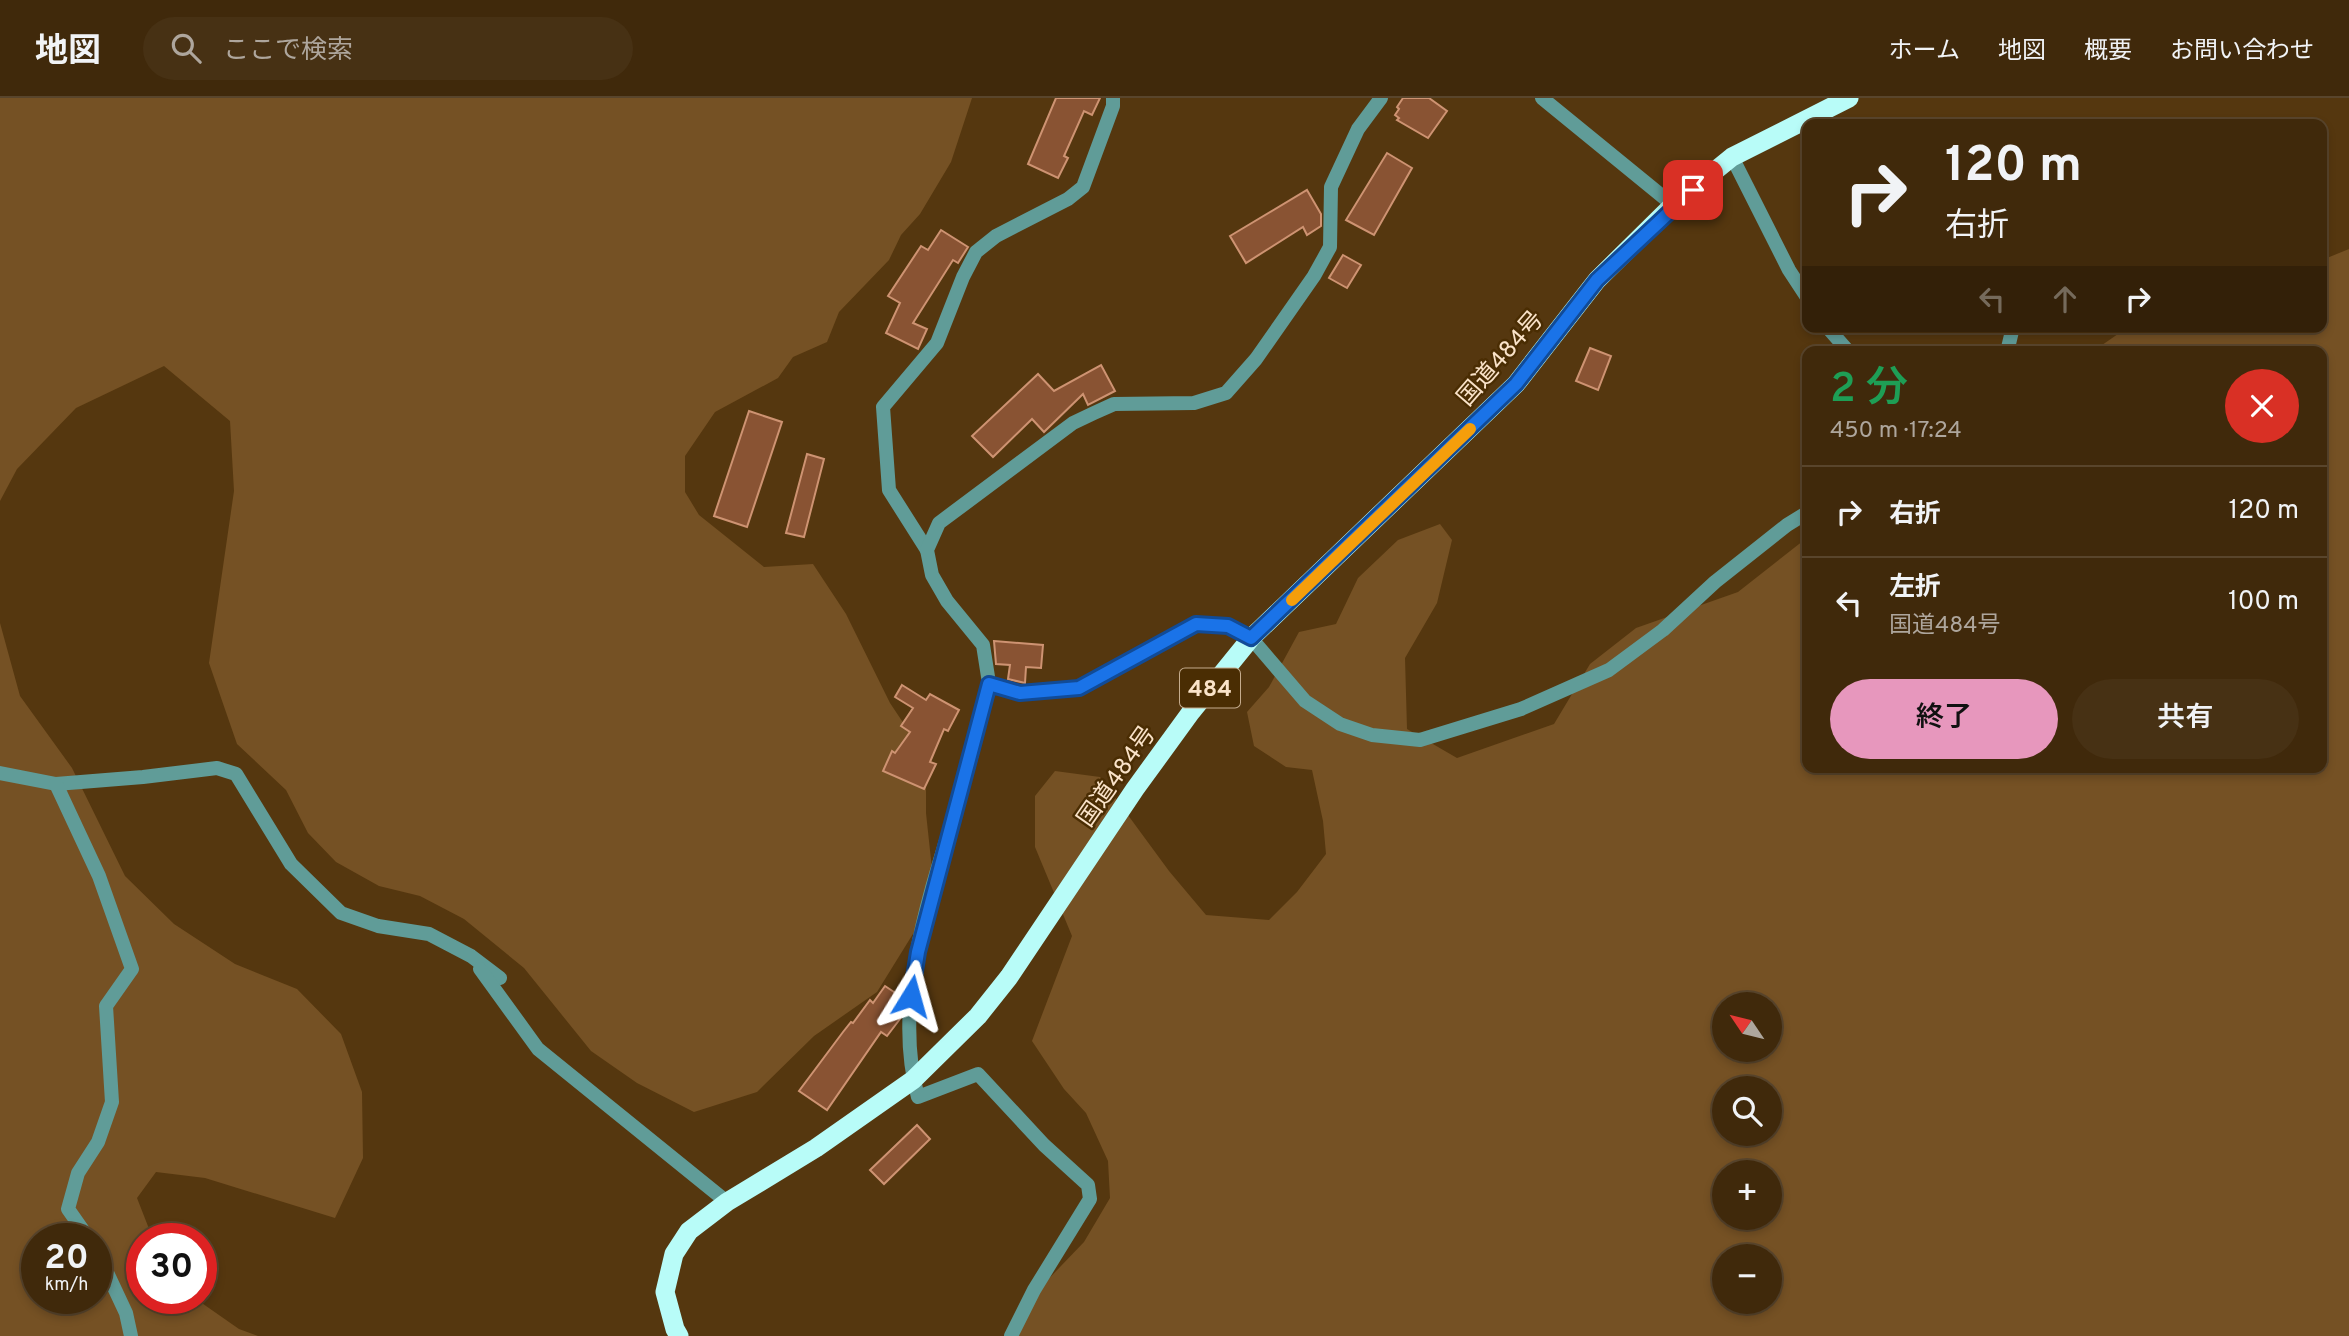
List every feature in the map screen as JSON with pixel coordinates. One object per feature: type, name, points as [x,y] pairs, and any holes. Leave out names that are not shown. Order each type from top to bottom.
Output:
[{"type":"highway","name":"国道484号","points":[[1808,119],[1849,98]]},
{"type":"highway","name":"国道484号","points":[[679,1336],[666,1292],[674,1254],[689,1230],[727,1202],[816,1148],[913,1080],[978,1016],[1009,977],[1135,789],[1191,712],[1251,638],[1516,384],[1597,280],[1673,205],[1732,158],[1802,122]]},
{"type":"street","points":[[1011,1336],[1034,1290],[1090,1199],[1088,1185],[1044,1145],[978,1074],[918,1097],[913,1080],[908,1018],[918,952],[989,684],[983,645],[932,575],[927,550],[889,490],[883,407],[937,343],[962,277],[976,252],[996,236],[1068,200],[1083,187],[1113,106],[1113,98]]},
{"type":"street","points":[[927,550],[939,523],[1073,423],[1114,404],[1194,403],[1226,393],[1256,359],[1314,276],[1330,247],[1331,187],[1358,129],[1381,98]]},
{"type":"street","points":[[1542,98],[1673,205]]},
{"type":"street","points":[[1732,158],[1789,270],[1802,290]]},
{"type":"street","points":[[989,684],[1020,693],[1079,688],[1196,624],[1228,626],[1251,638],[1305,701],[1340,724],[1372,735],[1420,740],[1521,709],[1609,670],[1663,630],[1715,582],[1776,533],[1802,516]]},
{"type":"street","points":[[0,773],[56,784],[217,768],[236,774],[291,864],[341,913],[378,926],[429,934],[471,956],[500,978]]},
{"type":"street","points":[[56,784],[99,876],[132,970],[106,1006],[112,1102],[97,1142],[78,1173],[68,1209],[78,1223]]},
{"type":"street","points":[[471,956],[538,1049],[727,1202]]},
{"type":"street","points":[[112,1283],[126,1313],[131,1336]]},
{"type":"shaded area","points":[[0,98],[972,98],[951,162],[920,214],[901,235],[889,260],[839,312],[827,342],[793,357],[778,378],[715,412],[685,456],[685,492],[699,515],[764,567],[813,564],[846,614],[890,703],[926,757],[926,813],[932,869],[916,929],[877,992],[814,1036],[757,1092],[694,1112],[637,1083],[591,1051],[524,968],[464,919],[420,896],[379,886],[336,862],[308,833],[286,790],[237,744],[209,663],[234,491],[230,421],[164,366],[76,408],[17,469],[0,501]]},
{"type":"shaded area","points":[[2349,249],[2349,1336],[1012,1336],[1036,1292],[1084,1242],[1110,1198],[1108,1161],[1086,1113],[1064,1089],[1032,1041],[1072,936],[1035,847],[1035,796],[1055,771],[1100,777],[1169,871],[1206,915],[1269,920],[1297,892],[1326,854],[1323,821],[1312,770],[1286,767],[1254,746],[1247,712],[1269,687],[1299,632],[1336,624],[1358,578],[1398,540],[1440,524],[1452,540],[1437,603],[1405,658],[1407,729],[1457,758],[1554,724],[1590,664],[1636,628],[1738,592],[1802,542],[1802,773],[2327,773],[2327,346],[2101,346],[2119,333],[2327,333],[2327,258]]},
{"type":"shaded area","points":[[0,623],[20,696],[72,768],[125,876],[174,924],[235,964],[297,989],[341,1034],[362,1092],[363,1158],[335,1218],[205,1178],[156,1172],[137,1198],[147,1223],[126,1223],[126,1314],[217,1314],[239,1329],[258,1336],[0,1336]]},
{"type":"building","points":[[1056,98],[1100,98],[1092,115],[1084,111],[1064,156],[1068,158],[1058,178],[1028,164]]},
{"type":"building","points":[[1403,98],[1429,98],[1447,111],[1428,138],[1397,120],[1397,107]]},
{"type":"building","points":[[1387,153],[1412,168],[1374,235],[1346,220]]},
{"type":"building","points":[[1307,190],[1321,214],[1321,226],[1307,235],[1303,227],[1246,263],[1230,236]]},
{"type":"building","points":[[941,230],[968,247],[958,263],[953,260],[913,323],[927,329],[918,349],[886,333],[900,303],[888,296],[921,246],[928,250]]},
{"type":"building","points":[[1343,255],[1361,265],[1347,288],[1329,278]]},
{"type":"building","points":[[1590,348],[1611,356],[1598,390],[1576,381]]},
{"type":"building","points":[[1101,365],[1115,391],[1088,405],[1083,394],[1044,432],[1032,419],[993,457],[972,436],[1038,374],[1054,391]]},
{"type":"building","points":[[749,411],[782,422],[747,527],[714,516]]},
{"type":"building","points":[[807,454],[824,459],[804,537],[786,533]]},
{"type":"building","points":[[994,641],[1043,645],[1041,668],[1026,667],[1025,683],[1008,679],[1010,665],[996,664]]},
{"type":"building","points":[[902,685],[926,700],[930,694],[959,710],[948,731],[944,729],[930,762],[936,764],[924,789],[883,771],[892,751],[895,753],[910,732],[901,726],[913,708],[895,697]]},
{"type":"building","points":[[885,986],[900,996],[891,1011],[900,1019],[887,1036],[881,1032],[827,1110],[799,1091],[851,1022],[853,1023],[870,1000],[873,1003]]},
{"type":"building","points":[[917,1125],[930,1139],[884,1184],[870,1170]]},
{"type":"slow traffic","points":[[1292,600],[1470,429]]},
{"type":"route","points":[[911,996],[918,952],[989,684],[1020,693],[1079,688],[1196,624],[1228,626],[1251,638],[1516,384],[1597,280],[1673,205],[1693,190]]}]
